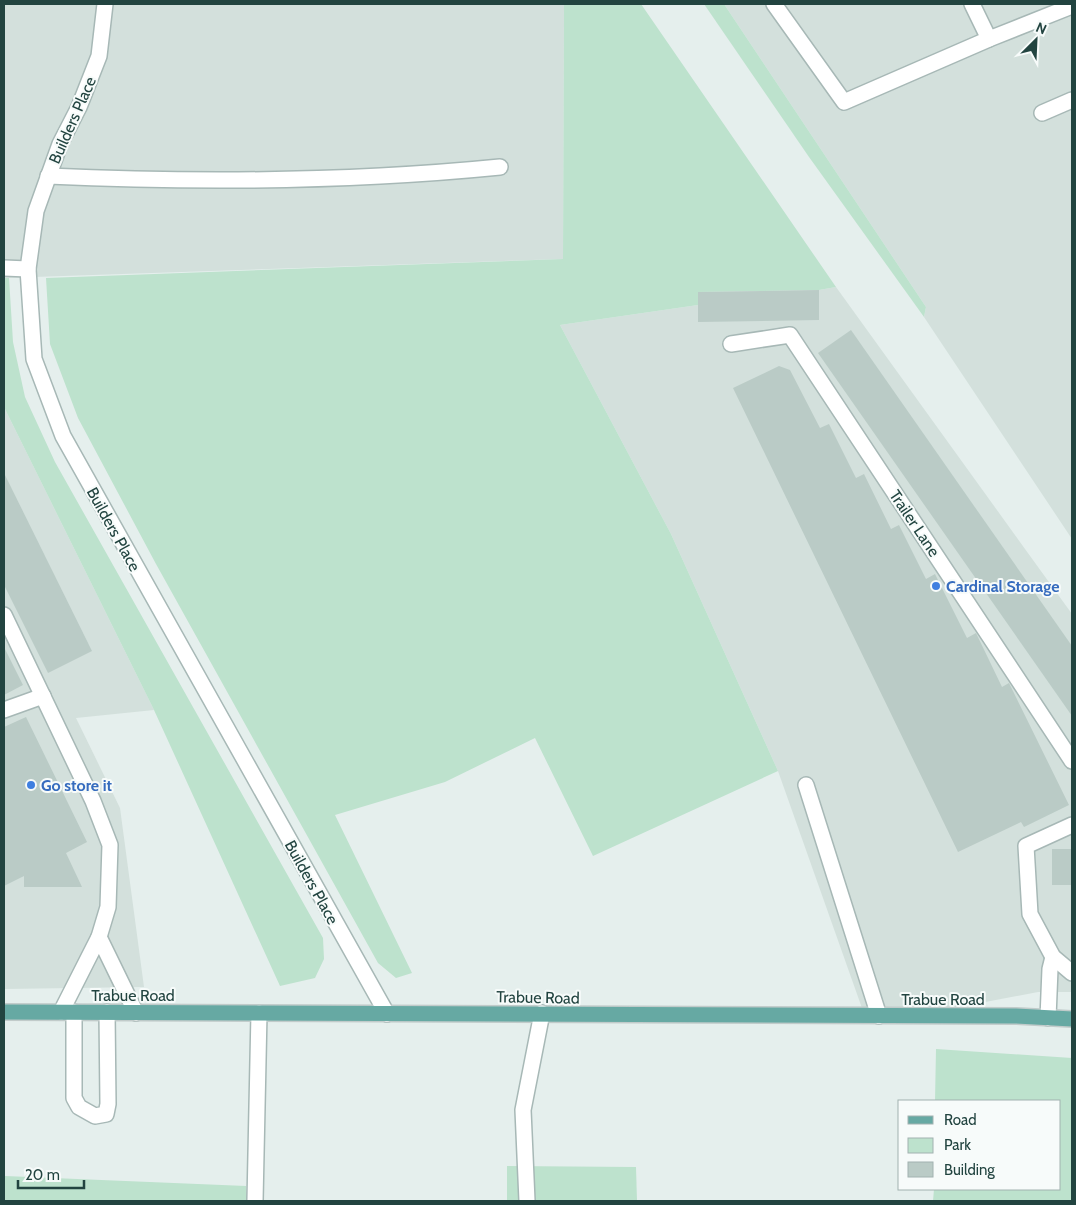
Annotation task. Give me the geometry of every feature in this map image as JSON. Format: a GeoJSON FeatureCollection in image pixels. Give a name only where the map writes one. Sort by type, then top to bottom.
{"type":"FeatureCollection","features":[{"type":"Feature","properties":{"kind":"main road","name":"Trabue Road"},"geometry":{"type":"LineString","coordinates":[[4,1012],[542,1013],[1072,1019]]}},
{"type":"Feature","properties":{"kind":"street","name":"Builders Place"},"geometry":{"type":"LineString","coordinates":[[104,4],[99,56],[79,107],[60,144],[36,211],[28,269],[34,359],[63,436],[387,1014]]}},
{"type":"Feature","properties":{"kind":"street"},"geometry":{"type":"LineString","coordinates":[[774,4],[844,102],[989,39],[1072,6]]}},
{"type":"Feature","properties":{"kind":"street"},"geometry":{"type":"LineString","coordinates":[[972,4],[989,39]]}},
{"type":"Feature","properties":{"kind":"street"},"geometry":{"type":"LineString","coordinates":[[1042,113],[1072,100]]}},
{"type":"Feature","properties":{"kind":"street"},"geometry":{"type":"LineString","coordinates":[[48,176],[166,181],[290,181],[416,175],[500,167]]}},
{"type":"Feature","properties":{"kind":"street"},"geometry":{"type":"LineString","coordinates":[[4,268],[28,269]]}},
{"type":"Feature","properties":{"kind":"street","name":"Trailer Lane"},"geometry":{"type":"LineString","coordinates":[[731,344],[790,335],[1072,761]]}},
{"type":"Feature","properties":{"kind":"street"},"geometry":{"type":"LineString","coordinates":[[4,615],[93,801],[110,845],[108,907],[99,937],[68,1012],[74,1098],[79,1107],[95,1116],[106,1114],[108,1104],[107,1012]]}},
{"type":"Feature","properties":{"kind":"street"},"geometry":{"type":"LineString","coordinates":[[4,710],[43,696]]}},
{"type":"Feature","properties":{"kind":"street"},"geometry":{"type":"LineString","coordinates":[[806,785],[879,1016]]}},
{"type":"Feature","properties":{"kind":"street"},"geometry":{"type":"LineString","coordinates":[[1072,824],[1026,846],[1030,914],[1053,958],[1072,973]]}},
{"type":"Feature","properties":{"kind":"street"},"geometry":{"type":"LineString","coordinates":[[99,937],[136,1012]]}},
{"type":"Feature","properties":{"kind":"street"},"geometry":{"type":"LineString","coordinates":[[1048,1018],[1050,969],[1053,958]]}},
{"type":"Feature","properties":{"kind":"street"},"geometry":{"type":"LineString","coordinates":[[255,1201],[259,1013]]}},
{"type":"Feature","properties":{"kind":"street"},"geometry":{"type":"LineString","coordinates":[[528,1201],[523,1110],[542,1013]]}},
{"type":"Feature","properties":{"kind":"shaded area"},"geometry":{"type":"Polygon","coordinates":[[[4,4],[564,4],[563,259],[4,278],[4,4]]]}},
{"type":"Feature","properties":{"kind":"shaded area"},"geometry":{"type":"Polygon","coordinates":[[[724,4],[1072,4],[1072,539],[924,317],[926,307],[724,4]]]}},
{"type":"Feature","properties":{"kind":"shaded area"},"geometry":{"type":"Polygon","coordinates":[[[836,287],[1072,614],[1072,992],[1038,992],[933,1012],[863,1011],[778,771],[671,534],[560,325],[698,305],[698,292],[819,290],[836,287]]]}},
{"type":"Feature","properties":{"kind":"shaded area"},"geometry":{"type":"Polygon","coordinates":[[[4,407],[154,710],[76,718],[120,808],[144,987],[4,989],[4,407]]]}},
{"type":"Feature","properties":{"kind":"green space"},"geometry":{"type":"Polygon","coordinates":[[[564,4],[641,4],[836,287],[819,290],[698,292],[698,305],[560,325],[671,534],[778,771],[593,856],[535,738],[445,782],[335,815],[412,973],[396,978],[378,963],[156,564],[78,418],[50,344],[46,278],[563,259],[564,4]]]}},
{"type":"Feature","properties":{"kind":"green space"},"geometry":{"type":"Polygon","coordinates":[[[704,4],[724,4],[926,307],[924,317],[809,157],[704,4]]]}},
{"type":"Feature","properties":{"kind":"green space"},"geometry":{"type":"Polygon","coordinates":[[[4,278],[9,278],[13,342],[25,397],[55,462],[323,938],[324,959],[315,978],[280,986],[154,710],[4,407],[4,278]]]}},
{"type":"Feature","properties":{"kind":"green space"},"geometry":{"type":"Polygon","coordinates":[[[936,1049],[1072,1058],[1072,1201],[933,1201],[934,1190],[1061,1190],[1061,1100],[935,1100],[936,1049]]]}},
{"type":"Feature","properties":{"kind":"green space"},"geometry":{"type":"Polygon","coordinates":[[[507,1166],[636,1167],[637,1201],[507,1201],[507,1166]]]}},
{"type":"Feature","properties":{"kind":"green space"},"geometry":{"type":"Polygon","coordinates":[[[5,1176],[246,1186],[247,1201],[5,1201],[5,1176]]]}},
{"type":"Feature","properties":{"kind":"building"},"geometry":{"type":"Polygon","coordinates":[[[819,290],[819,320],[698,322],[698,292],[819,290]]]}},
{"type":"Feature","properties":{"kind":"building"},"geometry":{"type":"Polygon","coordinates":[[[851,330],[1072,646],[1072,716],[818,353],[851,330]]]}},
{"type":"Feature","properties":{"kind":"building"},"geometry":{"type":"Polygon","coordinates":[[[779,366],[790,370],[820,428],[829,424],[856,478],[864,474],[891,529],[899,525],[926,579],[935,574],[967,638],[976,633],[1002,687],[1009,683],[1069,805],[1024,827],[1021,822],[958,852],[733,388],[779,366]]]}},
{"type":"Feature","properties":{"kind":"building"},"geometry":{"type":"Polygon","coordinates":[[[4,473],[92,651],[48,673],[4,585],[4,473]]]}},
{"type":"Feature","properties":{"kind":"building"},"geometry":{"type":"Polygon","coordinates":[[[4,647],[23,685],[4,695],[4,647]]]}},
{"type":"Feature","properties":{"kind":"building","name":"Go store it"},"geometry":{"type":"Polygon","coordinates":[[[26,717],[87,842],[66,853],[82,887],[24,887],[24,876],[4,886],[4,727],[26,717]]]}},
{"type":"Feature","properties":{"kind":"building"},"geometry":{"type":"Polygon","coordinates":[[[1052,849],[1072,849],[1072,885],[1052,885],[1052,849]]]}},
{"type":"Feature","properties":{"kind":"place","name":"Cardinal Storage"},"geometry":{"type":"Point","coordinates":[936,586]}},
{"type":"Feature","properties":{"kind":"place","name":"Go store it"},"geometry":{"type":"Point","coordinates":[31,785]}}]}
